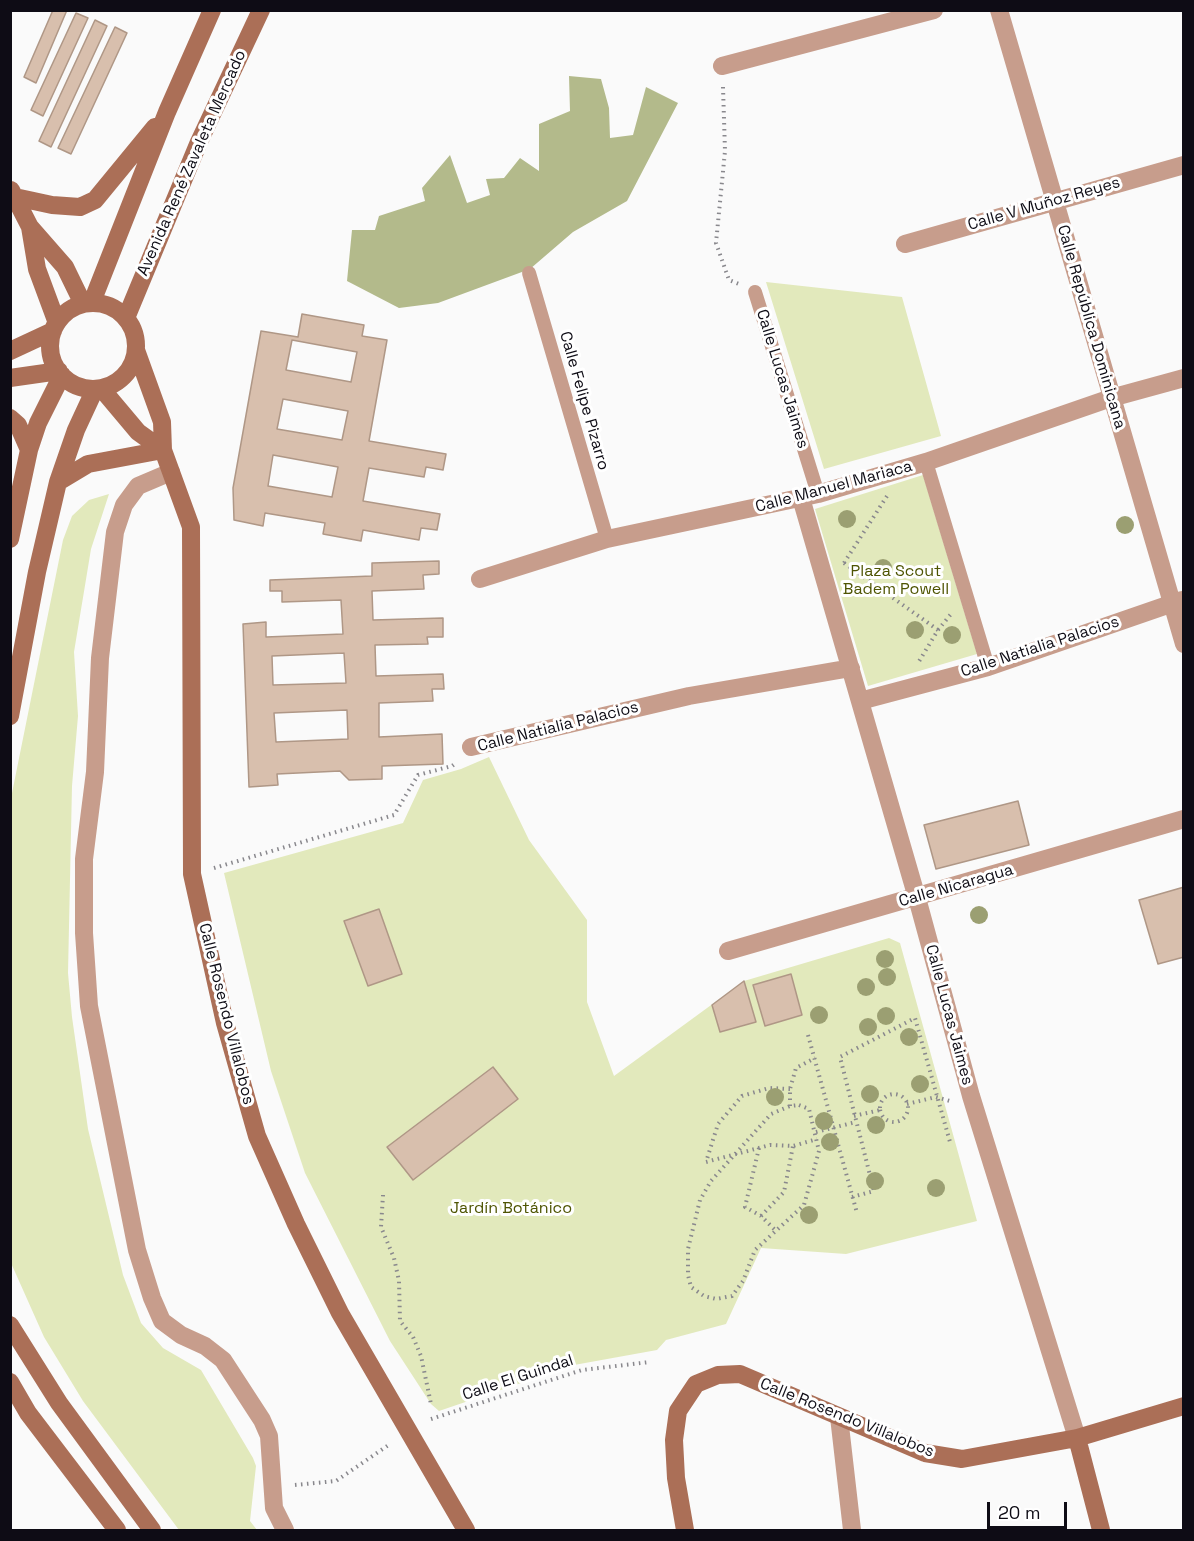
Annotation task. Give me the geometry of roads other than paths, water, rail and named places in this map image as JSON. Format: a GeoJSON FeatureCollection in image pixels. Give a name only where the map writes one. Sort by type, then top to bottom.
{"type":"FeatureCollection","features":[{"type":"Feature","properties":{"kind":"main road"},"geometry":{"type":"LineString","coordinates":[[87,303],[212,10]]}},
{"type":"Feature","properties":{"kind":"main road","name":"Avenida René Zavaleta Mercado"},"geometry":{"type":"LineString","coordinates":[[126,318],[199,142],[261,10]]}},
{"type":"Feature","properties":{"kind":"main road"},"geometry":{"type":"LineString","coordinates":[[13,193],[52,205],[80,207],[95,200],[167,112]]}},
{"type":"Feature","properties":{"kind":"main road"},"geometry":{"type":"LineString","coordinates":[[13,193],[30,227],[65,267],[87,303]]}},
{"type":"Feature","properties":{"kind":"main road"},"geometry":{"type":"LineString","coordinates":[[10,351],[55,327],[73,308],[87,303],[106,304],[126,318],[135,333],[136,350],[127,373],[117,381],[98,388],[78,385],[60,373],[50,348],[55,327],[37,269],[30,227]]}},
{"type":"Feature","properties":{"kind":"main road","name":"Calle Rosendo Villalobos"},"geometry":{"type":"LineString","coordinates":[[136,350],[162,422],[163,450],[191,527],[192,874],[225,1023],[257,1136],[296,1224],[340,1312],[466,1530]]}},
{"type":"Feature","properties":{"kind":"main road"},"geometry":{"type":"LineString","coordinates":[[10,378],[60,373]]}},
{"type":"Feature","properties":{"kind":"main road"},"geometry":{"type":"LineString","coordinates":[[10,539],[29,450],[60,373]]}},
{"type":"Feature","properties":{"kind":"main road"},"geometry":{"type":"LineString","coordinates":[[98,388],[138,432],[163,450]]}},
{"type":"Feature","properties":{"kind":"main road"},"geometry":{"type":"LineString","coordinates":[[10,716],[37,572],[58,482],[76,430],[98,388]]}},
{"type":"Feature","properties":{"kind":"main road"},"geometry":{"type":"LineString","coordinates":[[10,418],[18,425],[29,450]]}},
{"type":"Feature","properties":{"kind":"main road"},"geometry":{"type":"LineString","coordinates":[[58,482],[88,464],[163,450]]}},
{"type":"Feature","properties":{"kind":"main road"},"geometry":{"type":"LineString","coordinates":[[10,1325],[59,1403],[152,1530]]}},
{"type":"Feature","properties":{"kind":"main road","name":"Calle Rosendo Villalobos"},"geometry":{"type":"LineString","coordinates":[[685,1530],[676,1478],[674,1440],[678,1411],[696,1384],[718,1375],[740,1374],[925,1453],[962,1460],[1077,1438],[1184,1406]]}},
{"type":"Feature","properties":{"kind":"main road"},"geometry":{"type":"LineString","coordinates":[[10,1382],[28,1413],[117,1530]]}},
{"type":"Feature","properties":{"kind":"main road","name":"Calle Lucas Jaimes"},"geometry":{"type":"LineString","coordinates":[[1077,1438],[1101,1530]]}},
{"type":"Feature","properties":{"kind":"street"},"geometry":{"type":"LineString","coordinates":[[722,66],[934,10]]}},
{"type":"Feature","properties":{"kind":"street","name":"Calle República Dominicana"},"geometry":{"type":"LineString","coordinates":[[999,10],[1111,398],[1178,601],[1184,645]]}},
{"type":"Feature","properties":{"kind":"street","name":"Calle V Muñoz Reyes"},"geometry":{"type":"LineString","coordinates":[[905,244],[1184,165]]}},
{"type":"Feature","properties":{"kind":"street","name":"Calle Manuel Mariaca"},"geometry":{"type":"LineString","coordinates":[[480,579],[607,539],[810,496],[926,462],[1111,398],[1184,378]]}},
{"type":"Feature","properties":{"kind":"street"},"geometry":{"type":"LineString","coordinates":[[171,472],[138,486],[124,505],[115,532],[100,658],[94,772],[84,859],[84,933],[89,1006],[134,1238],[152,1298],[162,1321],[181,1335],[205,1346],[223,1360],[262,1420],[269,1436],[274,1508],[285,1530]]}},
{"type":"Feature","properties":{"kind":"street","name":"Calle Lucas Jaimes"},"geometry":{"type":"LineString","coordinates":[[810,496],[851,668],[971,1096],[1077,1438]]}},
{"type":"Feature","properties":{"kind":"street","name":"Calle Natialia Palacios"},"geometry":{"type":"LineString","coordinates":[[860,701],[988,667],[1178,601]]}},
{"type":"Feature","properties":{"kind":"street","name":"Calle Natialia Palacios"},"geometry":{"type":"LineString","coordinates":[[471,747],[689,696],[851,668]]}},
{"type":"Feature","properties":{"kind":"street","name":"Calle Nicaragua"},"geometry":{"type":"LineString","coordinates":[[728,951],[1184,819]]}},
{"type":"Feature","properties":{"kind":"street"},"geometry":{"type":"LineString","coordinates":[[838,1417],[852,1530]]}},
{"type":"Feature","properties":{"kind":"lane","name":"Calle Felipe Pizarro"},"geometry":{"type":"LineString","coordinates":[[530,273],[607,539]]}},
{"type":"Feature","properties":{"kind":"lane","name":"Calle Lucas Jaimes"},"geometry":{"type":"LineString","coordinates":[[755,292],[810,496]]}},
{"type":"Feature","properties":{"kind":"lane"},"geometry":{"type":"LineString","coordinates":[[926,462],[988,667]]}},
{"type":"Feature","properties":{"kind":"park label","name":"Plaza Scout Badem Powell"},"geometry":{"type":"Point","coordinates":[896,581]}},
{"type":"Feature","properties":{"kind":"park label","name":"Jardín Botánico"},"geometry":{"type":"Point","coordinates":[511,1209]}}]}
